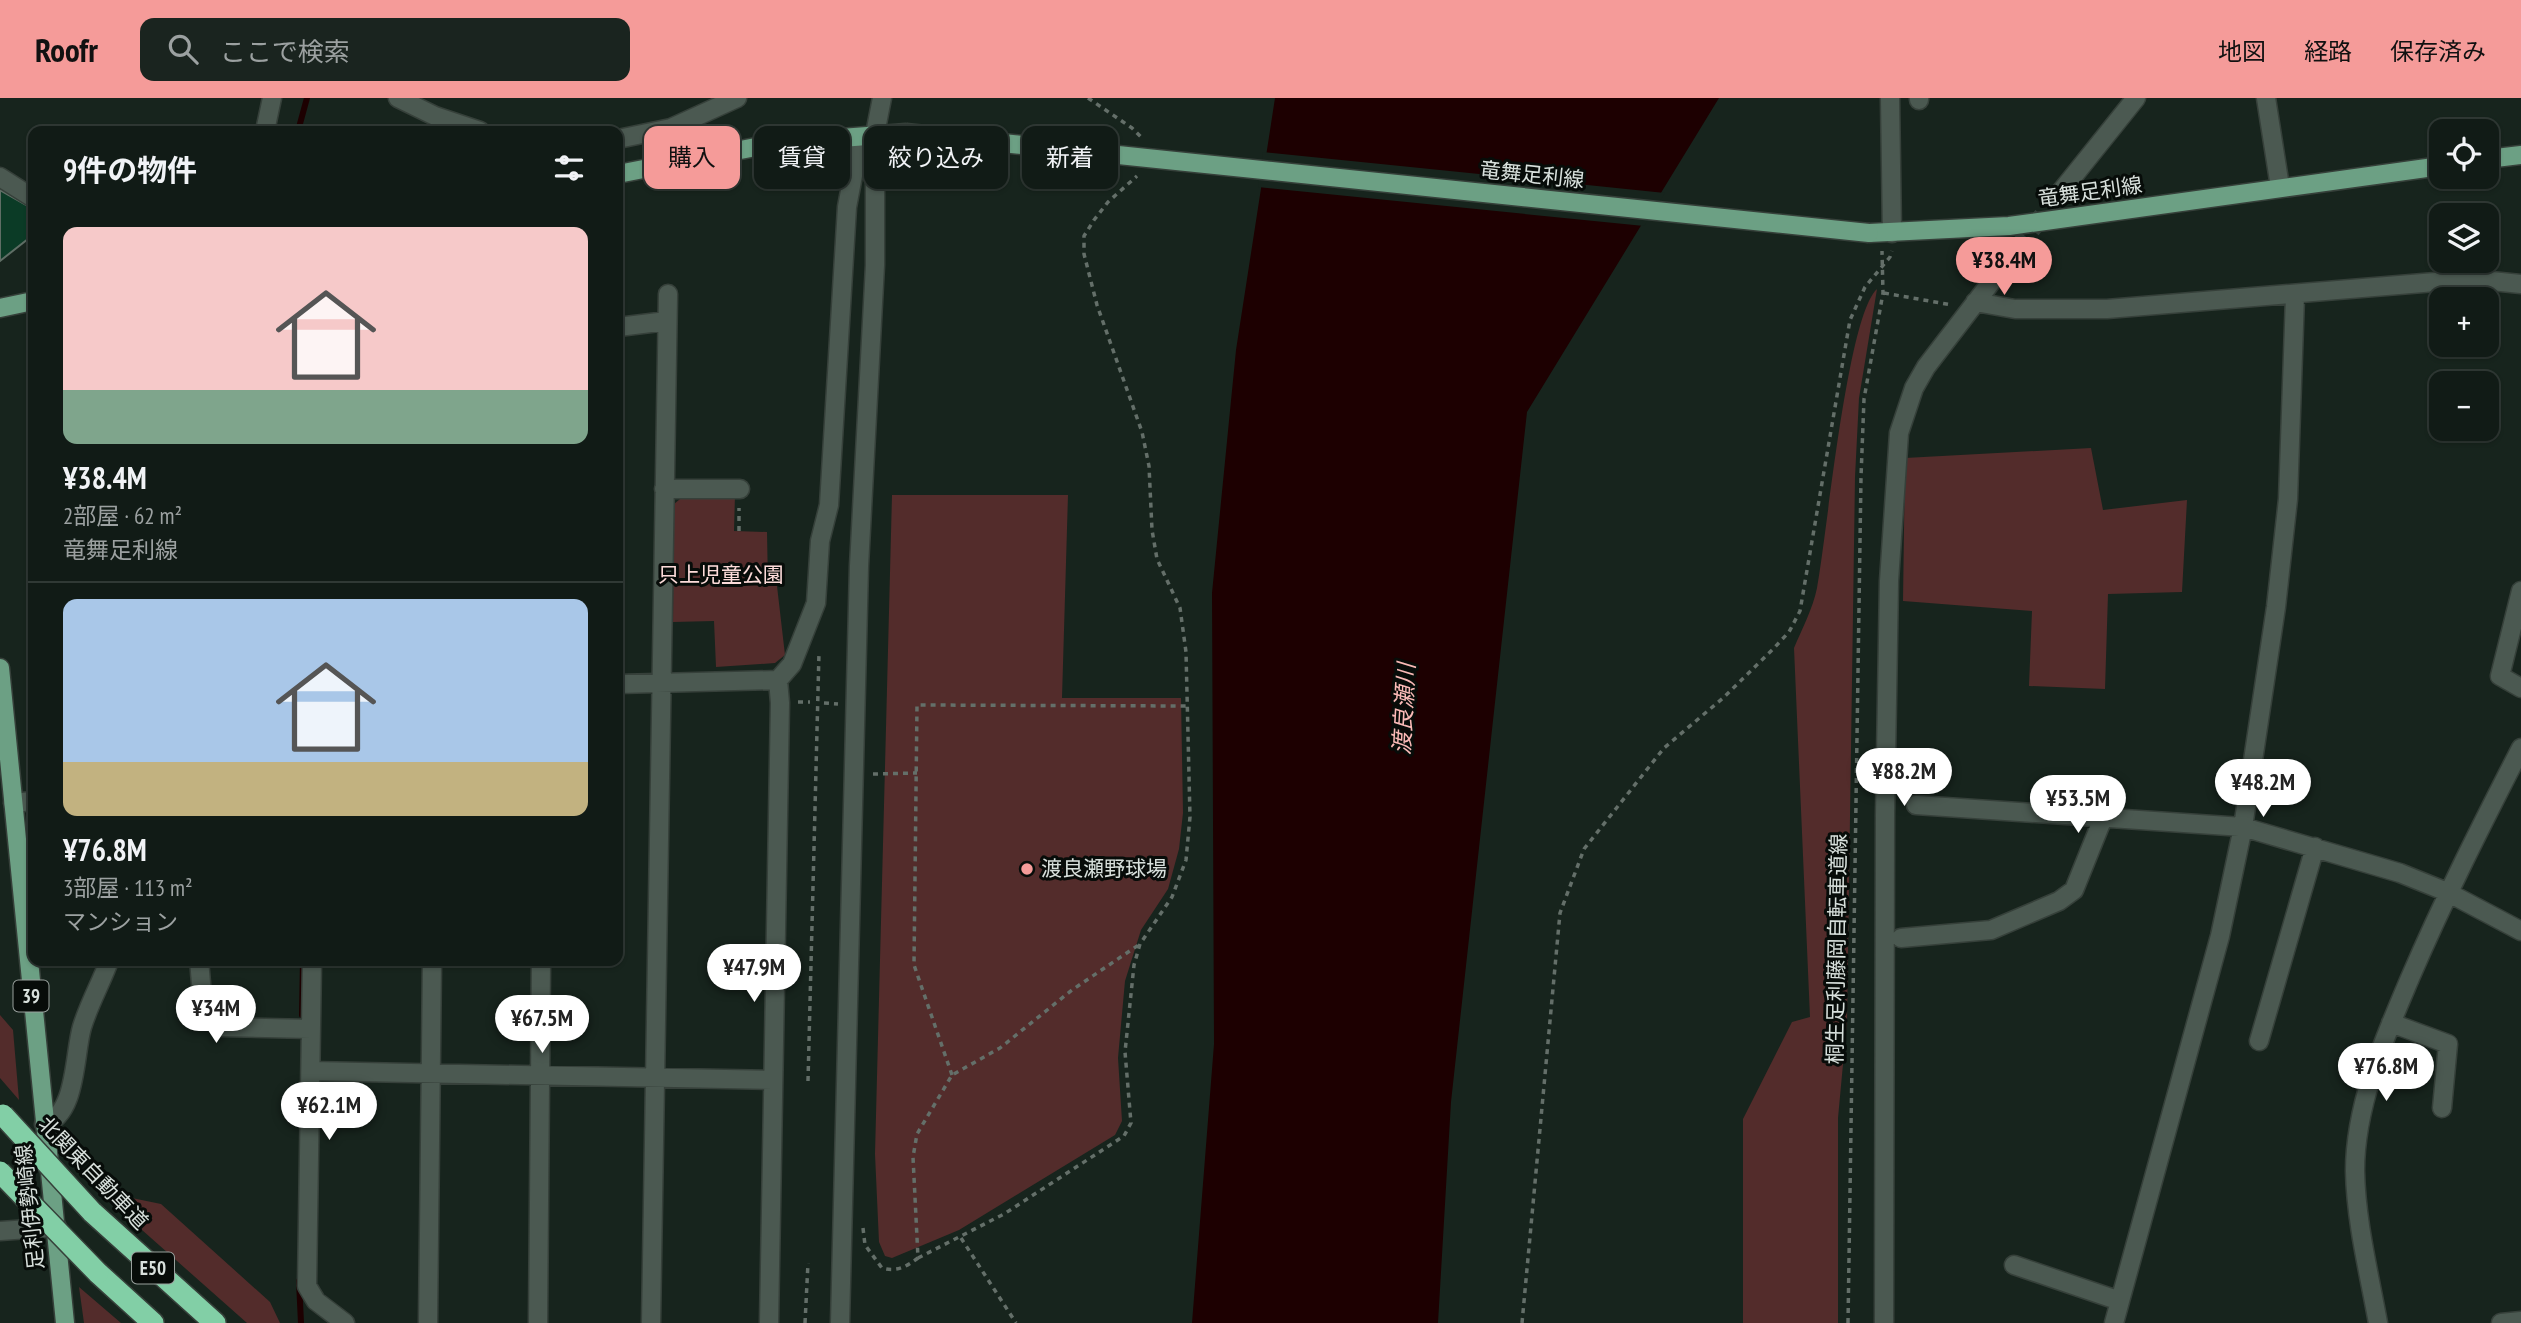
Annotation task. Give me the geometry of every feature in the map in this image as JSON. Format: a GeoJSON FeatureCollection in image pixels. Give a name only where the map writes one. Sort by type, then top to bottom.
{"type":"FeatureCollection","features":[{"type":"Feature","properties":{"kind":"highway","name":"北関東自動車道"},"geometry":{"type":"LineString","coordinates":[[1,1113],[92,1212],[215,1323]]}},
{"type":"Feature","properties":{"kind":"highway","name":"E50"},"geometry":{"type":"LineString","coordinates":[[0,1172],[98,1273],[153,1323]]}},
{"type":"Feature","properties":{"kind":"main road","name":"竜舞足利線"},"geometry":{"type":"LineString","coordinates":[[623,173],[776,143],[864,135]]}},
{"type":"Feature","properties":{"kind":"main road","name":"竜舞足利線"},"geometry":{"type":"LineString","coordinates":[[1008,143],[1869,233],[2022,225],[2429,168]]}},
{"type":"Feature","properties":{"kind":"main road"},"geometry":{"type":"LineString","coordinates":[[2499,158],[2521,155]]}},
{"type":"Feature","properties":{"kind":"main road"},"geometry":{"type":"LineString","coordinates":[[0,308],[28,302]]}},
{"type":"Feature","properties":{"kind":"main road","name":"足利伊勢崎線"},"geometry":{"type":"LineString","coordinates":[[0,668],[28,958]]}},
{"type":"Feature","properties":{"kind":"main road","name":"足利伊勢崎線"},"geometry":{"type":"LineString","coordinates":[[29,966],[65,1323]]}},
{"type":"Feature","properties":{"kind":"street"},"geometry":{"type":"LineString","coordinates":[[266,126],[272,98]]}},
{"type":"Feature","properties":{"kind":"street"},"geometry":{"type":"LineString","coordinates":[[398,98],[435,116],[465,126]]}},
{"type":"Feature","properties":{"kind":"street"},"geometry":{"type":"LineString","coordinates":[[623,138],[671,128],[737,98]]}},
{"type":"Feature","properties":{"kind":"street"},"geometry":{"type":"LineString","coordinates":[[877,126],[882,98]]}},
{"type":"Feature","properties":{"kind":"street"},"geometry":{"type":"LineString","coordinates":[[1890,98],[1892,233]]}},
{"type":"Feature","properties":{"kind":"street"},"geometry":{"type":"LineString","coordinates":[[2064,187],[2136,98]]}},
{"type":"Feature","properties":{"kind":"street"},"geometry":{"type":"LineString","coordinates":[[2266,98],[2280,187]]}},
{"type":"Feature","properties":{"kind":"street"},"geometry":{"type":"LineString","coordinates":[[769,1323],[780,703],[778,681],[792,664],[816,603],[820,541],[829,505],[847,206],[858,149],[864,144]]}},
{"type":"Feature","properties":{"kind":"street"},"geometry":{"type":"LineString","coordinates":[[0,177],[28,195]]}},
{"type":"Feature","properties":{"kind":"street"},"geometry":{"type":"LineString","coordinates":[[840,1323],[859,566],[875,265],[875,189]]}},
{"type":"Feature","properties":{"kind":"street"},"geometry":{"type":"LineString","coordinates":[[1884,1323],[1885,802],[1889,581],[1896,455],[1904,413],[1914,387],[1939,346],[2014,251]]}},
{"type":"Feature","properties":{"kind":"street"},"geometry":{"type":"LineString","coordinates":[[1975,302],[2015,309],[2107,309],[2295,296],[2472,279],[2521,284]]}},
{"type":"Feature","properties":{"kind":"street"},"geometry":{"type":"LineString","coordinates":[[651,1323],[668,294]]}},
{"type":"Feature","properties":{"kind":"street"},"geometry":{"type":"LineString","coordinates":[[2114,1323],[2220,936],[2243,827],[2276,607],[2288,499],[2295,296]]}},
{"type":"Feature","properties":{"kind":"street"},"geometry":{"type":"LineString","coordinates":[[623,326],[667,321]]}},
{"type":"Feature","properties":{"kind":"street"},"geometry":{"type":"LineString","coordinates":[[664,489],[740,489]]}},
{"type":"Feature","properties":{"kind":"street"},"geometry":{"type":"LineString","coordinates":[[2521,591],[2500,676],[2521,688]]}},
{"type":"Feature","properties":{"kind":"street"},"geometry":{"type":"LineString","coordinates":[[623,684],[778,681]]}},
{"type":"Feature","properties":{"kind":"street"},"geometry":{"type":"LineString","coordinates":[[2378,1323],[2360,1222],[2355,1169],[2361,1121],[2381,1046],[2447,892],[2521,748]]}},
{"type":"Feature","properties":{"kind":"street"},"geometry":{"type":"LineString","coordinates":[[13,803],[28,802]]}},
{"type":"Feature","properties":{"kind":"street"},"geometry":{"type":"LineString","coordinates":[[1916,805],[2243,827],[2315,847],[2447,892],[2521,931]]}},
{"type":"Feature","properties":{"kind":"street"},"geometry":{"type":"LineString","coordinates":[[1901,938],[1991,930],[2059,901],[2074,890],[2104,818]]}},
{"type":"Feature","properties":{"kind":"street"},"geometry":{"type":"LineString","coordinates":[[2259,1041],[2315,847]]}},
{"type":"Feature","properties":{"kind":"street"},"geometry":{"type":"LineString","coordinates":[[44,1124],[51,1122],[63,1107],[71,1088],[81,1029],[107,966]]}},
{"type":"Feature","properties":{"kind":"street"},"geometry":{"type":"LineString","coordinates":[[200,966],[204,1003],[213,1023],[222,1027],[312,1029]]}},
{"type":"Feature","properties":{"kind":"street"},"geometry":{"type":"LineString","coordinates":[[312,966],[307,1286],[316,1301],[345,1323]]}},
{"type":"Feature","properties":{"kind":"street"},"geometry":{"type":"LineString","coordinates":[[428,1323],[432,966]]}},
{"type":"Feature","properties":{"kind":"street"},"geometry":{"type":"LineString","coordinates":[[538,1323],[541,966]]}},
{"type":"Feature","properties":{"kind":"street"},"geometry":{"type":"LineString","coordinates":[[2391,1023],[2448,1044],[2442,1108]]}},
{"type":"Feature","properties":{"kind":"street"},"geometry":{"type":"LineString","coordinates":[[311,1071],[772,1080]]}},
{"type":"Feature","properties":{"kind":"street"},"geometry":{"type":"LineString","coordinates":[[0,1231],[57,1227]]}},
{"type":"Feature","properties":{"kind":"street"},"geometry":{"type":"LineString","coordinates":[[2014,1265],[2120,1301]]}},
{"type":"Feature","properties":{"kind":"street"},"geometry":{"type":"LineString","coordinates":[[2501,1323],[2521,1321]]}},
{"type":"Feature","properties":{"kind":"path"},"geometry":{"type":"LineString","coordinates":[[1087,98],[1132,128],[1144,141]]}},
{"type":"Feature","properties":{"kind":"path"},"geometry":{"type":"LineString","coordinates":[[863,1225],[865,1245],[882,1268],[891,1271],[904,1268],[1047,1187],[1124,1136],[1131,1123],[1125,1052],[1134,965],[1140,944],[1172,897],[1186,860],[1190,817],[1188,706],[1180,608],[1157,559],[1152,530],[1149,466],[1135,410],[1097,305],[1084,254],[1084,236],[1108,202],[1143,170]]}},
{"type":"Feature","properties":{"kind":"path"},"geometry":{"type":"LineString","coordinates":[[1522,1323],[1560,913],[1584,849],[1664,748],[1723,698],[1789,632],[1800,611],[1850,320],[1865,287],[1877,271]]}},
{"type":"Feature","properties":{"kind":"path","name":"桐生足利藤岡自転車道線"},"geometry":{"type":"LineString","coordinates":[[1848,1323],[1854,815],[1864,399],[1883,283]]}},
{"type":"Feature","properties":{"kind":"path"},"geometry":{"type":"LineString","coordinates":[[1883,293],[1954,305]]}},
{"type":"Feature","properties":{"kind":"path"},"geometry":{"type":"LineString","coordinates":[[808,1081],[819,641]]}},
{"type":"Feature","properties":{"kind":"path"},"geometry":{"type":"LineString","coordinates":[[792,702],[810,702]]}},
{"type":"Feature","properties":{"kind":"path"},"geometry":{"type":"LineString","coordinates":[[952,1075],[914,965],[917,705],[1188,706]]}},
{"type":"Feature","properties":{"kind":"path"},"geometry":{"type":"LineString","coordinates":[[883,774],[916,773]]}},
{"type":"Feature","properties":{"kind":"path"},"geometry":{"type":"LineString","coordinates":[[1854,815],[1860,816]]}},
{"type":"Feature","properties":{"kind":"path"},"geometry":{"type":"LineString","coordinates":[[918,1258],[913,1157],[917,1135],[952,1075],[1000,1048],[1083,982],[1140,944]]}},
{"type":"Feature","properties":{"kind":"path"},"geometry":{"type":"LineString","coordinates":[[961,1238],[1016,1323]]}},
{"type":"Feature","properties":{"kind":"path"},"geometry":{"type":"LineString","coordinates":[[805,1323],[808,1263]]}},
{"type":"Feature","properties":{"kind":"green space"},"geometry":{"type":"Polygon","coordinates":[[[1877,289],[1859,398],[1855,477],[1847,1021],[1838,1118],[1838,1323],[1743,1323],[1743,1119],[1792,1022],[1810,1017],[1794,648],[1817,588],[1847,381],[1856,340],[1866,307],[1877,289]]]}},
{"type":"Feature","properties":{"kind":"green space"},"geometry":{"type":"Polygon","coordinates":[[[2091,448],[2103,510],[2187,500],[2182,592],[2108,594],[2105,689],[2029,686],[2032,611],[1903,601],[1905,458],[2091,448]]]}},
{"type":"Feature","properties":{"kind":"green space","name":"只上児童公園"},"geometry":{"type":"Polygon","coordinates":[[[735,494],[734,531],[767,532],[768,586],[777,586],[785,655],[775,663],[716,667],[714,621],[673,622],[674,504],[685,495],[735,494]]]}},
{"type":"Feature","properties":{"kind":"green space","name":"渡良瀬野球場"},"geometry":{"type":"Polygon","coordinates":[[[892,495],[1068,495],[1062,698],[1181,698],[1183,813],[1179,849],[1168,889],[1141,930],[1125,981],[1118,1058],[1122,1121],[1115,1135],[959,1230],[892,1258],[885,1256],[879,1242],[875,1154],[892,495]]]}},
{"type":"Feature","properties":{"kind":"green space"},"geometry":{"type":"Polygon","coordinates":[[[0,1015],[13,1030],[19,1100],[0,1078],[0,1015]]]}},
{"type":"Feature","properties":{"kind":"green space"},"geometry":{"type":"Polygon","coordinates":[[[98,1191],[161,1204],[270,1302],[280,1323],[247,1323],[98,1191]]]}},
{"type":"Feature","properties":{"kind":"green space"},"geometry":{"type":"Polygon","coordinates":[[[79,1287],[121,1323],[84,1323],[79,1287]]]}},
{"type":"Feature","properties":{"kind":"water","name":"渡良瀬川"},"geometry":{"type":"Polygon","coordinates":[[[1275,98],[1719,98],[1527,412],[1451,1102],[1438,1323],[1192,1323],[1214,1044],[1212,593],[1236,350],[1275,98]]]}},
{"type":"Feature","properties":{"kind":"pier"},"geometry":{"type":"Polygon","coordinates":[[[1263,152],[1665,193],[1644,226],[1258,187],[1263,152]]]}},
{"type":"Feature","properties":{"kind":"building"},"geometry":{"type":"Polygon","coordinates":[[[0,190],[28,206],[28,239],[0,261],[0,190]]]}},
{"type":"Feature","properties":{"kind":"waterway"},"geometry":{"type":"LineString","coordinates":[[299,126],[307,98]]}},
{"type":"Feature","properties":{"kind":"waterway"},"geometry":{"type":"LineString","coordinates":[[302,1015],[303,966]]}},
{"type":"Feature","properties":{"kind":"waterway"},"geometry":{"type":"LineString","coordinates":[[299,1281],[301,1323]]}},
{"type":"Feature","properties":{"kind":"tunnel"},"geometry":{"type":"LineString","coordinates":[[2015,251],[2059,194]]}},
{"type":"Feature","properties":{"kind":"place","name":"渡良瀬野球場"},"geometry":{"type":"Point","coordinates":[1027,869]}}]}
